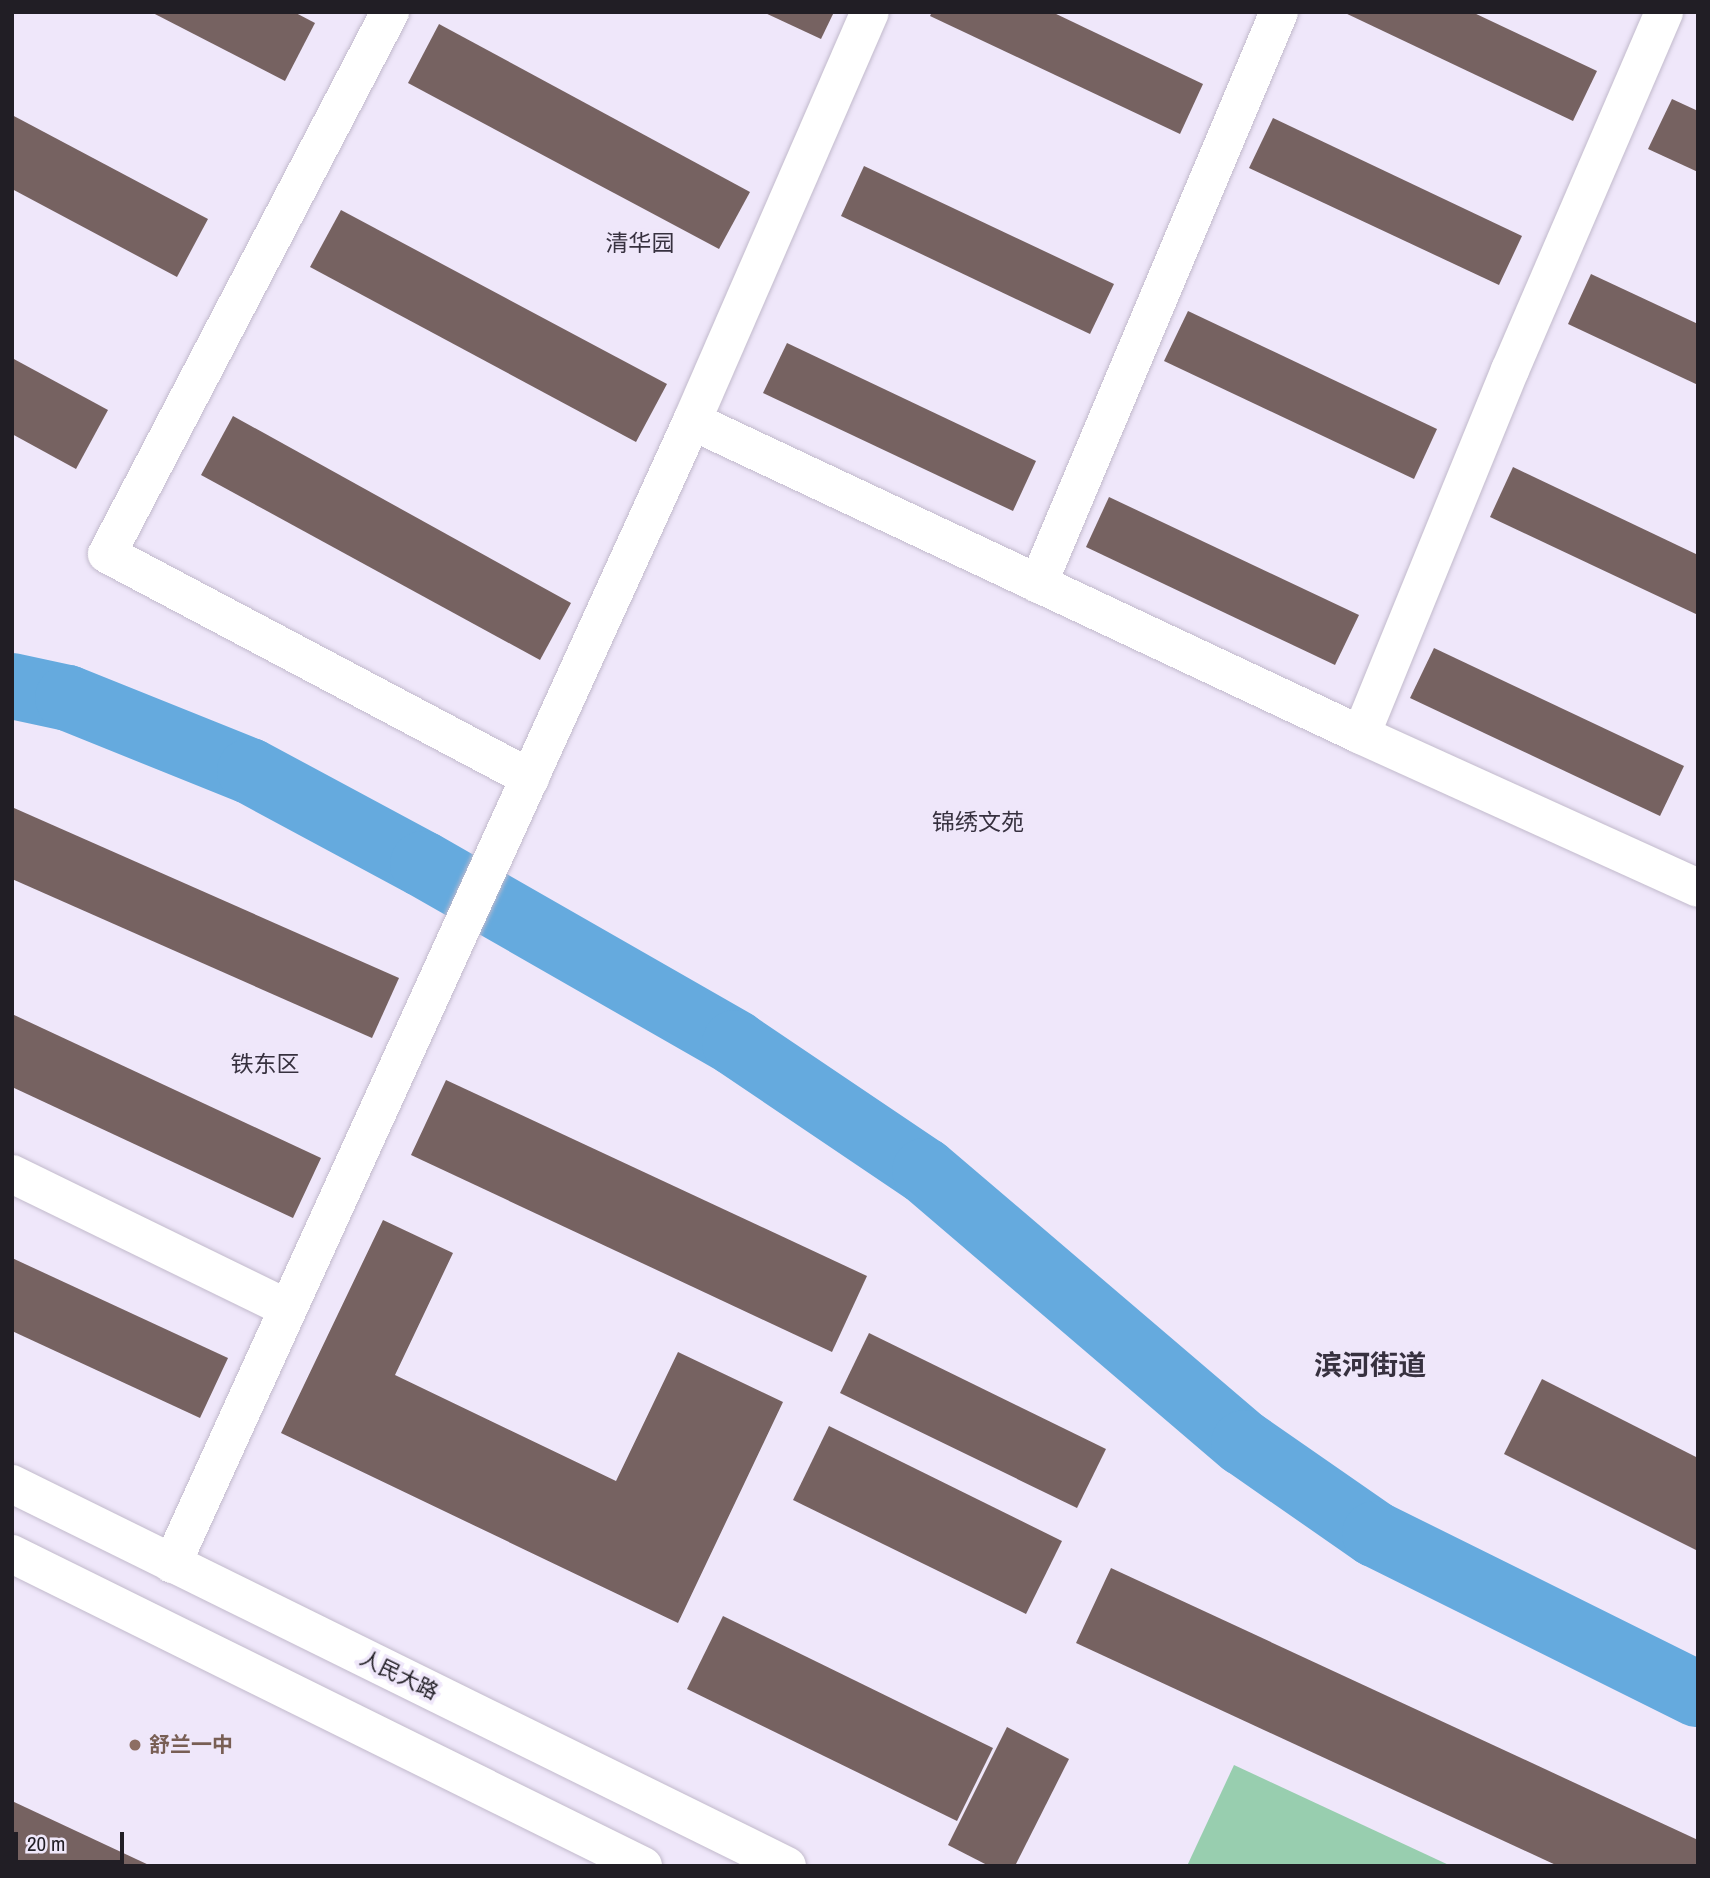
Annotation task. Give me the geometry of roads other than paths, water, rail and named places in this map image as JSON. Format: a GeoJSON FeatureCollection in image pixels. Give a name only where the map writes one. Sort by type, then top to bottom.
{"type":"FeatureCollection","features":[{"type":"Feature","properties":{"kind":"street"},"geometry":{"type":"LineString","coordinates":[[390,12],[107,554],[530,778]]}},
{"type":"Feature","properties":{"kind":"street"},"geometry":{"type":"LineString","coordinates":[[172,1564],[691,421],[870,12]]}},
{"type":"Feature","properties":{"kind":"street"},"geometry":{"type":"LineString","coordinates":[[1038,584],[1279,12]]}},
{"type":"Feature","properties":{"kind":"street"},"geometry":{"type":"LineString","coordinates":[[1360,735],[1510,370],[1664,12]]}},
{"type":"Feature","properties":{"kind":"street"},"geometry":{"type":"LineString","coordinates":[[691,421],[1360,735],[1698,888]]}},
{"type":"Feature","properties":{"kind":"street"},"geometry":{"type":"LineString","coordinates":[[12,1174],[287,1308]]}},
{"type":"Feature","properties":{"kind":"street","name":"人民大路"},"geometry":{"type":"LineString","coordinates":[[12,1484],[787,1866]]}},
{"type":"Feature","properties":{"kind":"street"},"geometry":{"type":"LineString","coordinates":[[12,1554],[643,1866]]}},
{"type":"Feature","properties":{"kind":"waterway"},"geometry":{"type":"LineString","coordinates":[[12,686],[68,698],[250,771],[423,864],[735,1043],[925,1171],[1244,1443],[1375,1534],[1698,1694]]}},
{"type":"Feature","properties":{"kind":"place","name":"舒兰一中"},"geometry":{"type":"Point","coordinates":[135,1745]}},
{"type":"Feature","properties":{"kind":"district","name":"清华园"},"geometry":{"type":"Point","coordinates":[640,243]}},
{"type":"Feature","properties":{"kind":"district","name":"锦绣文苑"},"geometry":{"type":"Point","coordinates":[978,822]}},
{"type":"Feature","properties":{"kind":"district","name":"铁东区"},"geometry":{"type":"Point","coordinates":[265,1064]}},
{"type":"Feature","properties":{"kind":"district","name":"滨河街道"},"geometry":{"type":"Point","coordinates":[1370,1365]}}]}
